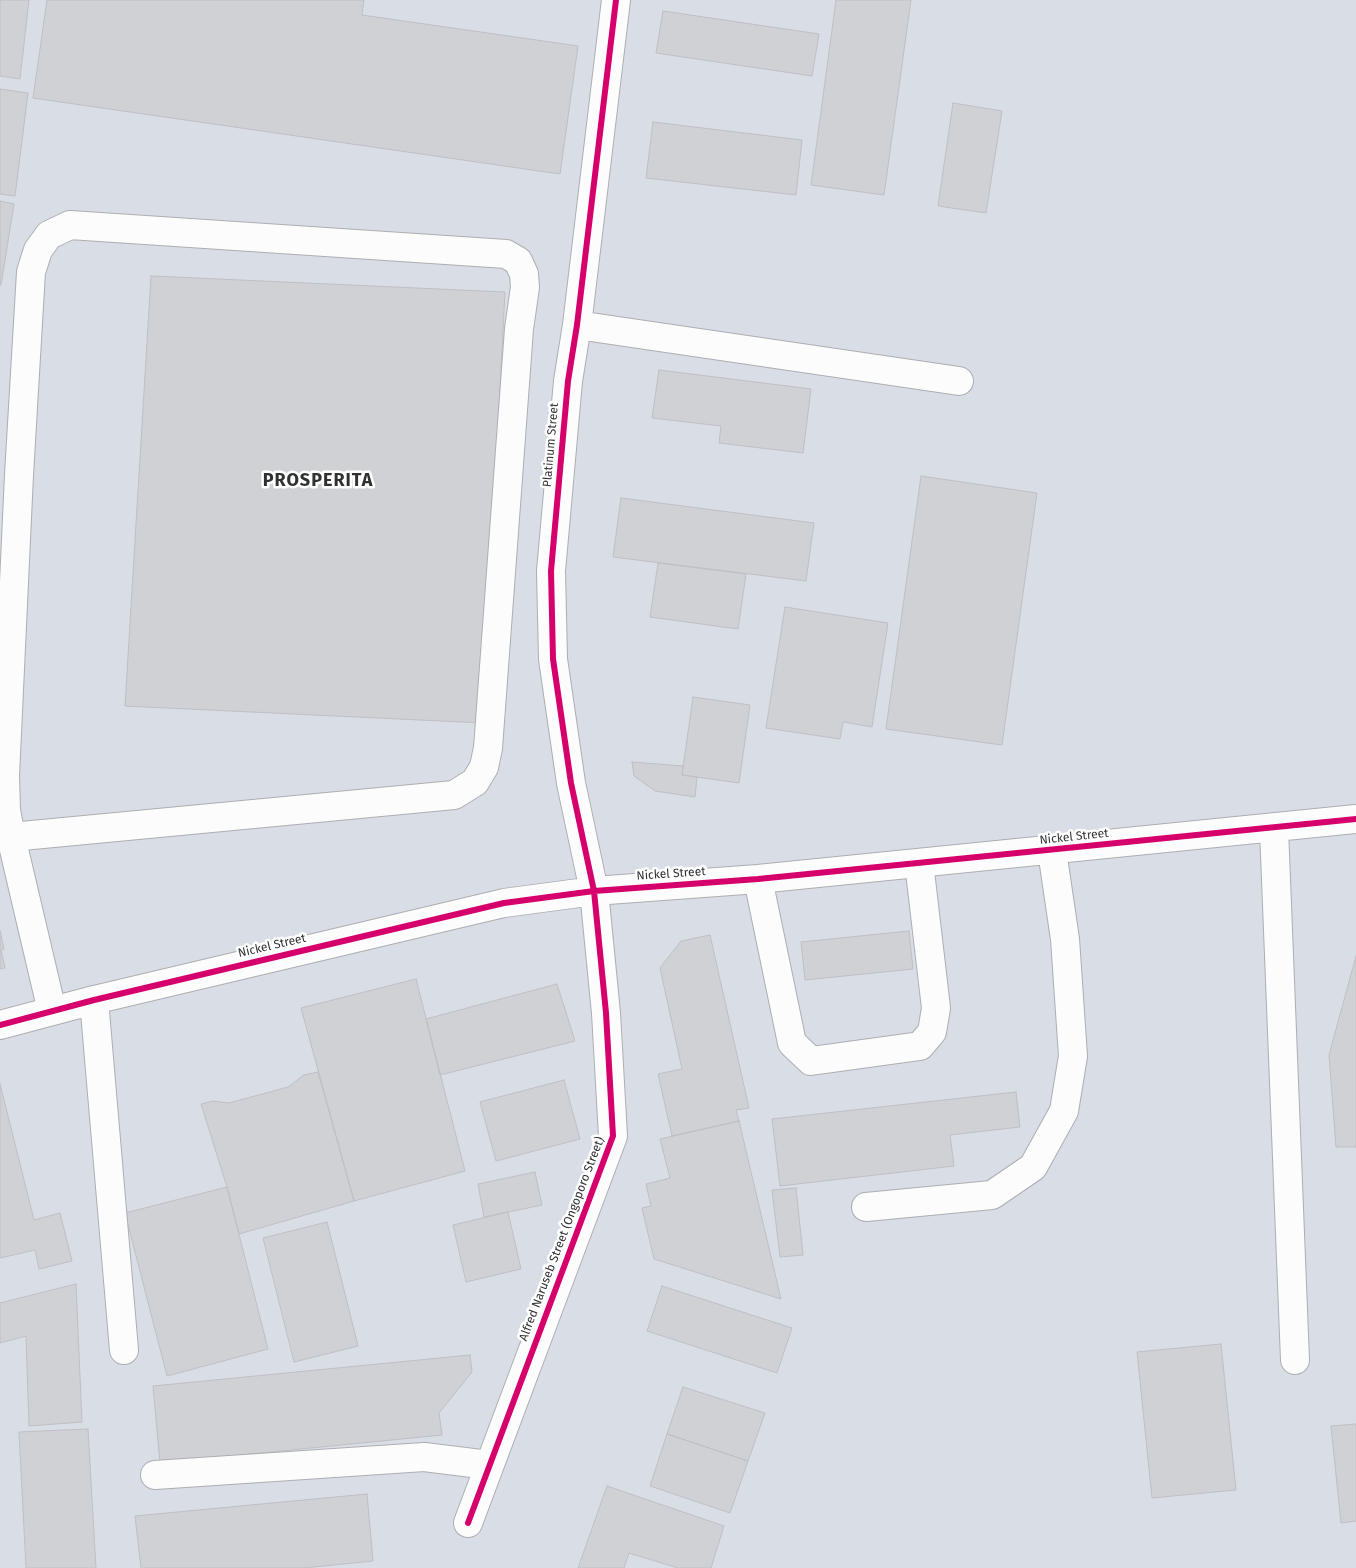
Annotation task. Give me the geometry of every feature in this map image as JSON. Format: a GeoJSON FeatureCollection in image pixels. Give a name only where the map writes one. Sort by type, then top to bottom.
{"type":"FeatureCollection","features":[{"type":"Feature","properties":{"kind":"street","name":"Platinum Street"},"geometry":{"type":"LineString","coordinates":[[594,891],[571,783],[553,659],[550,571],[568,381],[577,325],[616,0]]}},
{"type":"Feature","properties":{"kind":"street"},"geometry":{"type":"LineString","coordinates":[[11,837],[454,795],[475,782],[484,766],[488,748],[520,329],[525,287],[524,274],[518,261],[506,254],[70,225],[49,235],[38,250],[31,272],[18,476],[4,776],[6,810],[11,837],[52,1011]]}},
{"type":"Feature","properties":{"kind":"street"},"geometry":{"type":"LineString","coordinates":[[577,325],[958,381]]}},
{"type":"Feature","properties":{"kind":"street","name":"Nickel Street"},"geometry":{"type":"LineString","coordinates":[[0,1025],[94,1000],[504,903],[594,891],[758,879],[1274,829],[1356,819]]}},
{"type":"Feature","properties":{"kind":"street"},"geometry":{"type":"LineString","coordinates":[[1274,829],[1295,1360]]}},
{"type":"Feature","properties":{"kind":"street"},"geometry":{"type":"LineString","coordinates":[[866,1207],[992,1195],[1032,1167],[1064,1111],[1073,1056],[1065,939],[1052,851]]}},
{"type":"Feature","properties":{"kind":"street"},"geometry":{"type":"LineString","coordinates":[[758,879],[792,1043],[810,1061],[920,1046],[932,1032],[936,1008],[919,863]]}},
{"type":"Feature","properties":{"kind":"street","name":"Alfred Naruseb Street (Ongoporo Street)"},"geometry":{"type":"LineString","coordinates":[[468,1523],[613,1136],[606,1013],[594,891]]}},
{"type":"Feature","properties":{"kind":"street"},"geometry":{"type":"LineString","coordinates":[[94,1000],[124,1350]]}},
{"type":"Feature","properties":{"kind":"street"},"geometry":{"type":"LineString","coordinates":[[155,1475],[424,1456],[489,1465]]}},
{"type":"Feature","properties":{"kind":"shaded area"},"geometry":{"type":"Polygon","coordinates":[[[0,0],[1356,0],[1356,1568],[0,1568],[0,0]]]}},
{"type":"Feature","properties":{"kind":"building"},"geometry":{"type":"Polygon","coordinates":[[[0,0],[29,0],[20,79],[0,76],[0,0]]]}},
{"type":"Feature","properties":{"kind":"building"},"geometry":{"type":"Polygon","coordinates":[[[47,0],[364,0],[362,15],[578,46],[560,174],[33,98],[47,0]]]}},
{"type":"Feature","properties":{"kind":"building"},"geometry":{"type":"Polygon","coordinates":[[[836,0],[911,0],[884,195],[811,185],[836,0]]]}},
{"type":"Feature","properties":{"kind":"building"},"geometry":{"type":"Polygon","coordinates":[[[663,11],[819,34],[812,76],[656,53],[663,11]]]}},
{"type":"Feature","properties":{"kind":"building"},"geometry":{"type":"Polygon","coordinates":[[[0,89],[28,93],[15,196],[0,194],[0,89]]]}},
{"type":"Feature","properties":{"kind":"building"},"geometry":{"type":"Polygon","coordinates":[[[953,103],[1002,111],[986,213],[938,206],[953,103]]]}},
{"type":"Feature","properties":{"kind":"building"},"geometry":{"type":"Polygon","coordinates":[[[653,122],[802,140],[796,195],[646,178],[653,122]]]}},
{"type":"Feature","properties":{"kind":"building"},"geometry":{"type":"Polygon","coordinates":[[[0,201],[14,204],[1,285],[0,285],[0,201]]]}},
{"type":"Feature","properties":{"kind":"building"},"geometry":{"type":"Polygon","coordinates":[[[151,276],[505,292],[483,723],[125,706],[151,276]]]}},
{"type":"Feature","properties":{"kind":"building"},"geometry":{"type":"Polygon","coordinates":[[[659,370],[811,389],[803,453],[719,443],[721,426],[652,418],[659,370]]]}},
{"type":"Feature","properties":{"kind":"building"},"geometry":{"type":"Polygon","coordinates":[[[921,476],[1037,493],[1002,745],[886,729],[921,476]]]}},
{"type":"Feature","properties":{"kind":"building"},"geometry":{"type":"Polygon","coordinates":[[[621,498],[814,523],[806,581],[613,557],[621,498]]]}},
{"type":"Feature","properties":{"kind":"building"},"geometry":{"type":"Polygon","coordinates":[[[658,563],[746,574],[738,629],[650,617],[658,563]]]}},
{"type":"Feature","properties":{"kind":"building"},"geometry":{"type":"Polygon","coordinates":[[[785,607],[888,623],[872,727],[843,722],[840,739],[766,728],[785,607]]]}},
{"type":"Feature","properties":{"kind":"building"},"geometry":{"type":"Polygon","coordinates":[[[693,697],[750,705],[739,783],[682,775],[693,697]]]}},
{"type":"Feature","properties":{"kind":"building"},"geometry":{"type":"Polygon","coordinates":[[[632,762],[683,766],[682,775],[697,777],[695,797],[655,791],[634,776],[632,762]]]}},
{"type":"Feature","properties":{"kind":"building"},"geometry":{"type":"Polygon","coordinates":[[[0,931],[4,949],[1,950],[5,968],[0,969],[0,931]]]}},
{"type":"Feature","properties":{"kind":"building"},"geometry":{"type":"Polygon","coordinates":[[[909,931],[913,969],[805,980],[801,942],[909,931]]]}},
{"type":"Feature","properties":{"kind":"building"},"geometry":{"type":"Polygon","coordinates":[[[710,935],[749,1108],[736,1110],[739,1121],[672,1136],[658,1074],[682,1069],[660,968],[681,941],[710,935]]]}},
{"type":"Feature","properties":{"kind":"building"},"geometry":{"type":"Polygon","coordinates":[[[1356,956],[1356,1147],[1336,1147],[1329,1055],[1356,956]]]}},
{"type":"Feature","properties":{"kind":"building"},"geometry":{"type":"Polygon","coordinates":[[[416,979],[465,1171],[354,1201],[301,1008],[416,979]]]}},
{"type":"Feature","properties":{"kind":"building"},"geometry":{"type":"Polygon","coordinates":[[[557,984],[575,1041],[440,1075],[426,1019],[557,984]]]}},
{"type":"Feature","properties":{"kind":"building"},"geometry":{"type":"Polygon","coordinates":[[[318,1072],[354,1201],[239,1234],[227,1187],[201,1104],[213,1101],[229,1103],[288,1087],[304,1075],[318,1072]]]}},
{"type":"Feature","properties":{"kind":"building"},"geometry":{"type":"Polygon","coordinates":[[[564,1080],[580,1139],[496,1161],[480,1102],[564,1080]]]}},
{"type":"Feature","properties":{"kind":"building"},"geometry":{"type":"Polygon","coordinates":[[[0,1084],[34,1220],[60,1213],[72,1261],[39,1269],[35,1250],[0,1258],[0,1084]]]}},
{"type":"Feature","properties":{"kind":"building"},"geometry":{"type":"Polygon","coordinates":[[[1016,1092],[1020,1127],[950,1135],[954,1166],[780,1186],[772,1119],[1016,1092]]]}},
{"type":"Feature","properties":{"kind":"building"},"geometry":{"type":"Polygon","coordinates":[[[739,1121],[781,1299],[654,1259],[642,1208],[651,1206],[646,1184],[670,1178],[660,1139],[739,1121]]]}},
{"type":"Feature","properties":{"kind":"building"},"geometry":{"type":"Polygon","coordinates":[[[535,1172],[542,1205],[484,1217],[478,1184],[535,1172]]]}},
{"type":"Feature","properties":{"kind":"building"},"geometry":{"type":"Polygon","coordinates":[[[227,1187],[268,1349],[167,1376],[125,1213],[227,1187]]]}},
{"type":"Feature","properties":{"kind":"building"},"geometry":{"type":"Polygon","coordinates":[[[796,1188],[803,1255],[780,1257],[772,1190],[796,1188]]]}},
{"type":"Feature","properties":{"kind":"building"},"geometry":{"type":"Polygon","coordinates":[[[508,1212],[521,1269],[466,1282],[453,1225],[508,1212]]]}},
{"type":"Feature","properties":{"kind":"building"},"geometry":{"type":"Polygon","coordinates":[[[327,1222],[358,1346],[294,1362],[263,1238],[327,1222]]]}},
{"type":"Feature","properties":{"kind":"building"},"geometry":{"type":"Polygon","coordinates":[[[76,1284],[82,1422],[29,1426],[26,1336],[0,1343],[0,1303],[76,1284]]]}},
{"type":"Feature","properties":{"kind":"building"},"geometry":{"type":"Polygon","coordinates":[[[662,1286],[792,1328],[777,1373],[647,1331],[662,1286]]]}},
{"type":"Feature","properties":{"kind":"building"},"geometry":{"type":"Polygon","coordinates":[[[1221,1344],[1236,1490],[1152,1498],[1137,1352],[1221,1344]]]}},
{"type":"Feature","properties":{"kind":"building"},"geometry":{"type":"Polygon","coordinates":[[[470,1355],[472,1372],[439,1413],[442,1435],[160,1463],[153,1386],[470,1355]]]}},
{"type":"Feature","properties":{"kind":"building"},"geometry":{"type":"Polygon","coordinates":[[[683,1387],[765,1413],[748,1461],[667,1434],[683,1387]]]}},
{"type":"Feature","properties":{"kind":"building"},"geometry":{"type":"Polygon","coordinates":[[[1356,1424],[1356,1521],[1341,1523],[1331,1426],[1356,1424]]]}},
{"type":"Feature","properties":{"kind":"building"},"geometry":{"type":"Polygon","coordinates":[[[88,1429],[96,1568],[26,1568],[19,1432],[88,1429]]]}},
{"type":"Feature","properties":{"kind":"building"},"geometry":{"type":"Polygon","coordinates":[[[667,1434],[748,1461],[730,1513],[650,1486],[667,1434]]]}},
{"type":"Feature","properties":{"kind":"building"},"geometry":{"type":"Polygon","coordinates":[[[607,1486],[724,1526],[711,1568],[678,1568],[629,1553],[624,1568],[578,1568],[607,1486]]]}},
{"type":"Feature","properties":{"kind":"building"},"geometry":{"type":"Polygon","coordinates":[[[367,1494],[373,1561],[304,1568],[141,1568],[135,1516],[367,1494]]]}},
{"type":"Feature","properties":{"kind":"cycle path"},"geometry":{"type":"LineString","coordinates":[[468,1523],[613,1136],[606,1013],[594,891],[571,783],[553,659],[551,571],[568,381],[577,325],[616,0]]}},
{"type":"Feature","properties":{"kind":"cycle path"},"geometry":{"type":"LineString","coordinates":[[0,1025],[94,1000],[504,903],[594,891],[758,879],[1356,819]]}},
{"type":"Feature","properties":{"kind":"district","name":"PROSPERITA"},"geometry":{"type":"Point","coordinates":[318,481]}}]}
